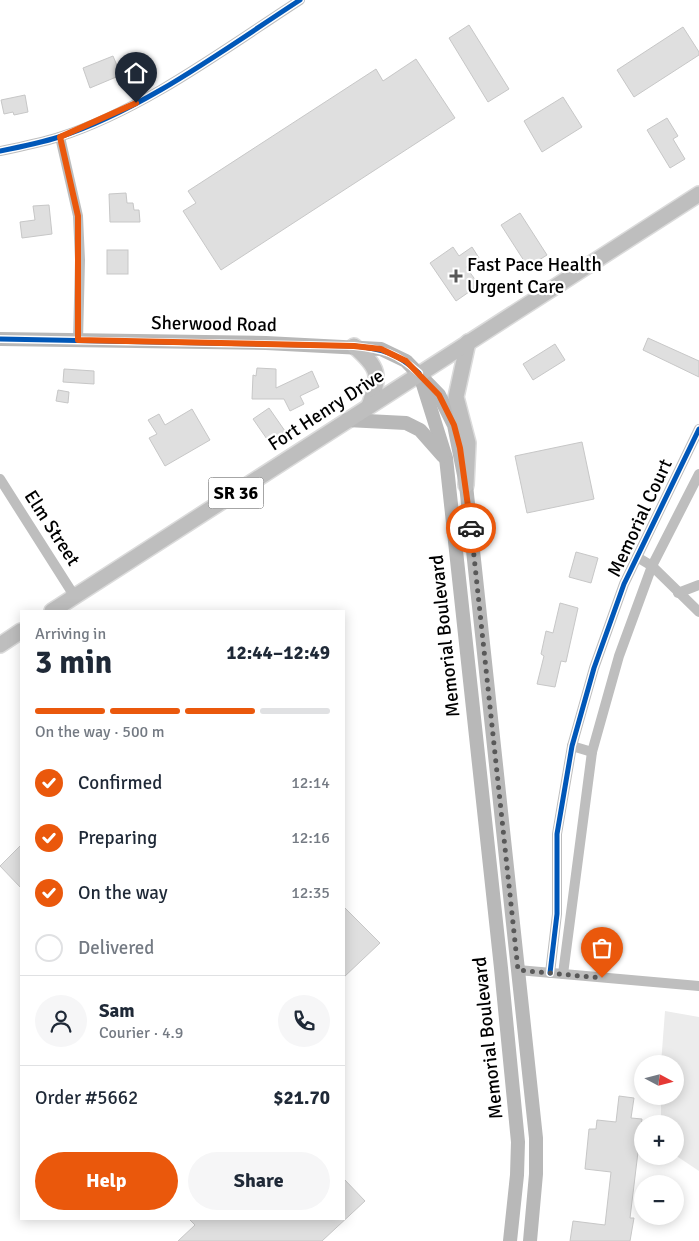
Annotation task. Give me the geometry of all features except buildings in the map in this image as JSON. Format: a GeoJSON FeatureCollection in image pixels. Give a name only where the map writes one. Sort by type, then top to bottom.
{"type":"FeatureCollection","features":[{"type":"Feature","properties":{"kind":"main road","name":"Fort Henry Drive"},"geometry":{"type":"LineString","coordinates":[[54,610],[699,194]]}},
{"type":"Feature","properties":{"kind":"main road","name":"Sherwood Road"},"geometry":{"type":"LineString","coordinates":[[0,339],[354,346],[381,349],[406,361],[419,373]]}},
{"type":"Feature","properties":{"kind":"main road"},"geometry":{"type":"LineString","coordinates":[[466,485],[468,443],[456,397],[468,342]]}},
{"type":"Feature","properties":{"kind":"main road"},"geometry":{"type":"LineString","coordinates":[[354,346],[374,366],[378,375],[369,406]]}},
{"type":"Feature","properties":{"kind":"main road","name":"Memorial Boulevard"},"geometry":{"type":"LineString","coordinates":[[419,373],[446,458],[500,968],[518,1142],[510,1241]]}},
{"type":"Feature","properties":{"kind":"main road","name":"Memorial Boulevard"},"geometry":{"type":"LineString","coordinates":[[419,373],[439,395],[454,425],[466,485],[503,815],[537,1152],[530,1241]]}},
{"type":"Feature","properties":{"kind":"main road"},"geometry":{"type":"LineString","coordinates":[[347,420],[406,423],[420,430],[446,458]]}},
{"type":"Feature","properties":{"kind":"main road"},"geometry":{"type":"LineString","coordinates":[[0,645],[20,632]]}},
{"type":"Feature","properties":{"kind":"main road"},"geometry":{"type":"LineString","coordinates":[[483,819],[503,815]]}},
{"type":"Feature","properties":{"kind":"main road"},"geometry":{"type":"LineString","coordinates":[[500,968],[518,970]]}},
{"type":"Feature","properties":{"kind":"main road"},"geometry":{"type":"LineString","coordinates":[[514,1202],[518,1241]]}},
{"type":"Feature","properties":{"kind":"street"},"geometry":{"type":"LineString","coordinates":[[0,151],[60,137],[148,96],[300,0]]}},
{"type":"Feature","properties":{"kind":"street"},"geometry":{"type":"LineString","coordinates":[[60,137],[78,216],[78,340]]}},
{"type":"Feature","properties":{"kind":"street","name":"Memorial Court"},"geometry":{"type":"LineString","coordinates":[[550,973],[557,914],[557,834],[572,746],[594,668],[637,557],[699,429]]}},
{"type":"Feature","properties":{"kind":"street","name":"Memorial Court"},"geometry":{"type":"LineString","coordinates":[[562,974],[592,752],[619,656],[652,566],[699,474]]}},
{"type":"Feature","properties":{"kind":"street","name":"Elm Street"},"geometry":{"type":"LineString","coordinates":[[0,479],[75,597]]}},
{"type":"Feature","properties":{"kind":"street"},"geometry":{"type":"LineString","coordinates":[[637,557],[652,566],[699,612]]}},
{"type":"Feature","properties":{"kind":"street"},"geometry":{"type":"LineString","coordinates":[[678,593],[699,585]]}},
{"type":"Feature","properties":{"kind":"street"},"geometry":{"type":"LineString","coordinates":[[572,746],[592,752]]}},
{"type":"Feature","properties":{"kind":"street"},"geometry":{"type":"LineString","coordinates":[[518,970],[699,986]]}},
{"type":"Feature","properties":{"kind":"shaded area"},"geometry":{"type":"Polygon","coordinates":[[[665,1011],[699,1017],[699,1171],[684,1161],[684,1115],[661,1115],[661,1105],[684,1105],[684,1055],[662,1055],[665,1011]]]}},
{"type":"Feature","properties":{"kind":"cycle path"},"geometry":{"type":"LineString","coordinates":[[0,151],[59,137],[122,111],[183,76],[300,0]]}},
{"type":"Feature","properties":{"kind":"cycle path"},"geometry":{"type":"LineString","coordinates":[[0,339],[354,346],[389,353],[404,361],[419,373]]}},
{"type":"Feature","properties":{"kind":"cycle path"},"geometry":{"type":"LineString","coordinates":[[550,973],[557,914],[557,834],[572,746],[594,668],[624,584],[699,429]]}},
{"type":"Feature","properties":{"kind":"way so far"},"geometry":{"type":"LineString","coordinates":[[471,528],[518,970],[602,978]]}},
{"type":"Feature","properties":{"kind":"place","name":"Fast Pace Health Urgent Care"},"geometry":{"type":"Point","coordinates":[456,276]}},
{"type":"Feature","properties":{"kind":"route"},"geometry":{"type":"LineString","coordinates":[[136,103],[60,137],[78,216],[80,260],[78,340],[354,346],[381,349],[395,355],[406,361],[439,395],[454,425],[460,448],[471,528]]}}]}
